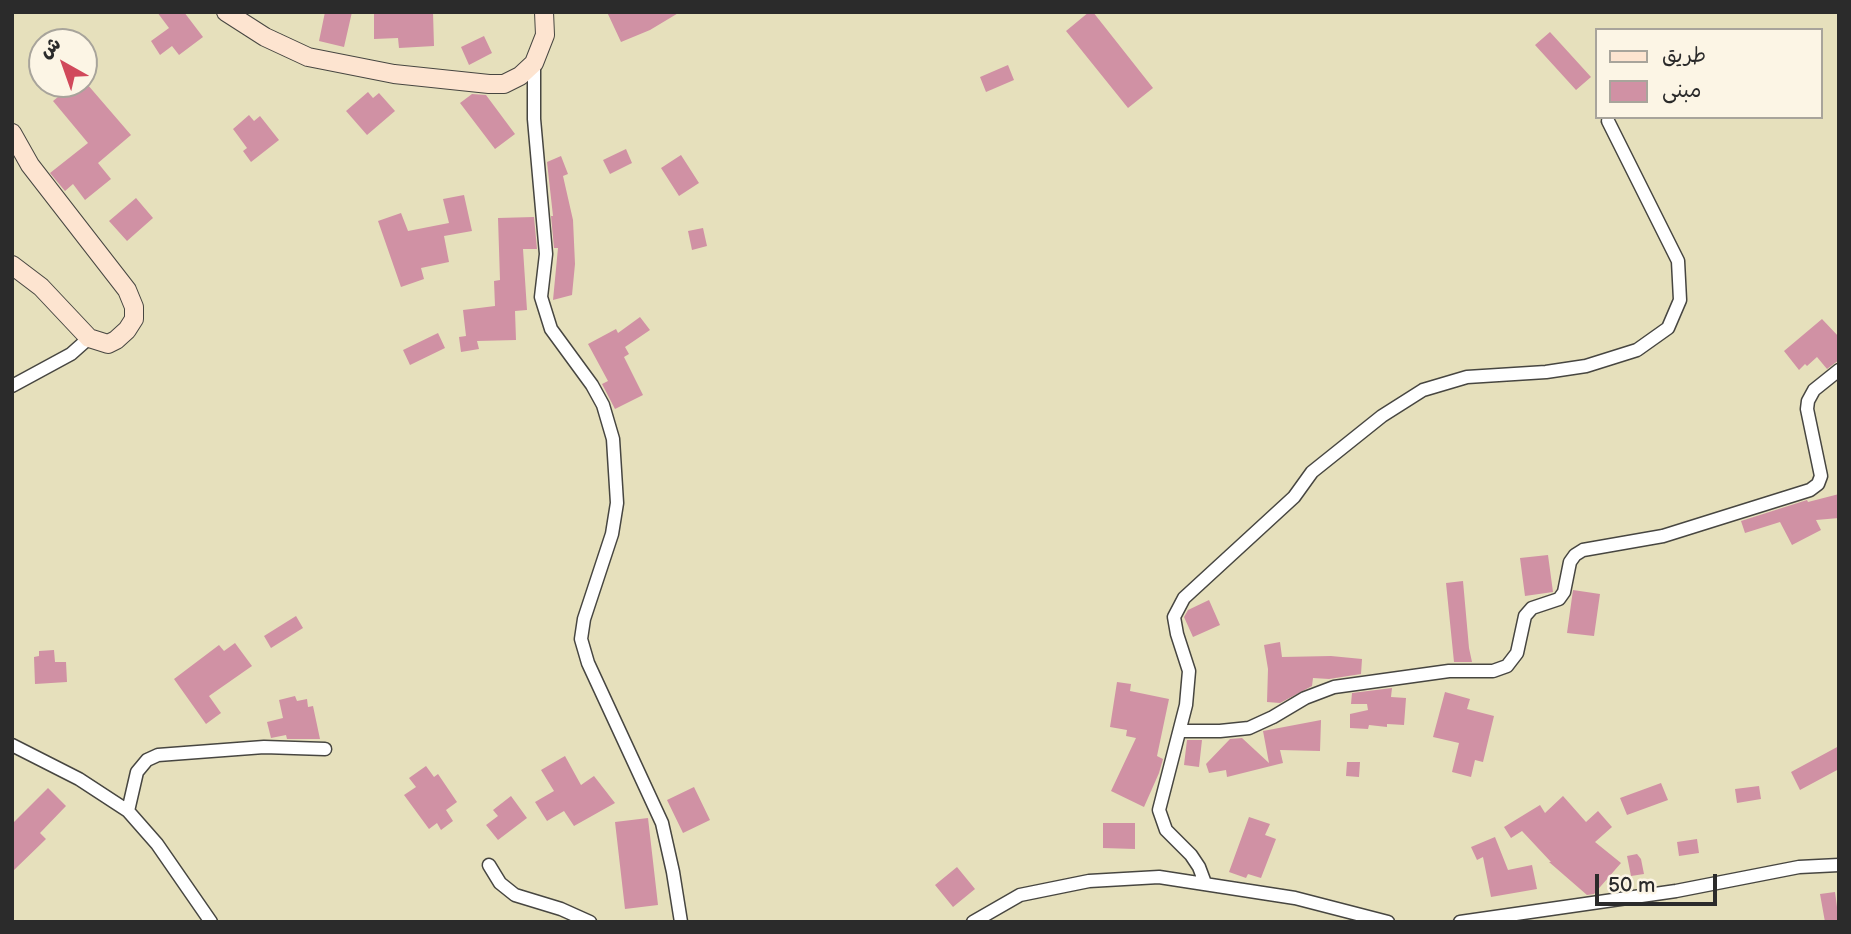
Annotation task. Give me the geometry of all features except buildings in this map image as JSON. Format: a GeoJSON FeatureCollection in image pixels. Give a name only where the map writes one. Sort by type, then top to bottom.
{"type":"FeatureCollection","features":[{"type":"Feature","properties":{"kind":"main road"},"geometry":{"type":"LineString","coordinates":[[226,12],[265,37],[308,57],[394,74],[489,85],[504,84],[520,76],[534,63],[545,35],[544,12]]}},
{"type":"Feature","properties":{"kind":"main road"},"geometry":{"type":"LineString","coordinates":[[12,132],[30,165],[127,290],[134,307],[135,319],[128,330],[108,344],[89,338],[41,288],[12,265]]}},
{"type":"Feature","properties":{"kind":"street"},"geometry":{"type":"LineString","coordinates":[[534,63],[534,119],[547,254],[541,297],[551,329],[592,385],[603,405],[613,439],[617,503],[612,534],[584,619],[581,639],[588,663],[662,823],[681,922]]}},
{"type":"Feature","properties":{"kind":"street"},"geometry":{"type":"LineString","coordinates":[[1205,883],[1191,855],[1166,830],[1159,810],[1186,705],[1189,671],[1174,617],[1179,607],[1184,598],[1209,573],[1294,497],[1312,472],[1382,416],[1423,390],[1467,377],[1546,373],[1586,366],[1637,350],[1668,328],[1679,300],[1678,261],[1608,121]]}},
{"type":"Feature","properties":{"kind":"street"},"geometry":{"type":"LineString","coordinates":[[12,386],[71,354],[89,338]]}},
{"type":"Feature","properties":{"kind":"street"},"geometry":{"type":"LineString","coordinates":[[1180,731],[1249,728],[1305,698],[1334,687],[1449,671],[1493,671],[1507,666],[1517,653],[1525,616],[1532,608],[1559,599],[1564,592],[1570,562],[1583,550],[1663,536],[1810,490],[1818,484],[1821,476],[1807,409],[1808,401],[1814,390],[1839,370]]}},
{"type":"Feature","properties":{"kind":"street"},"geometry":{"type":"LineString","coordinates":[[12,745],[79,779],[128,811],[157,844],[211,922]]}},
{"type":"Feature","properties":{"kind":"street"},"geometry":{"type":"LineString","coordinates":[[128,811],[136,772],[147,760],[158,755],[264,747],[325,749]]}},
{"type":"Feature","properties":{"kind":"street"},"geometry":{"type":"LineString","coordinates":[[489,865],[500,883],[515,895],[561,909],[590,922]]}},
{"type":"Feature","properties":{"kind":"street"},"geometry":{"type":"LineString","coordinates":[[1460,922],[1676,891],[1799,867],[1839,865]]}},
{"type":"Feature","properties":{"kind":"street"},"geometry":{"type":"LineString","coordinates":[[973,922],[1020,895],[1089,881],[1159,877],[1295,898],[1388,922]]}}]}
